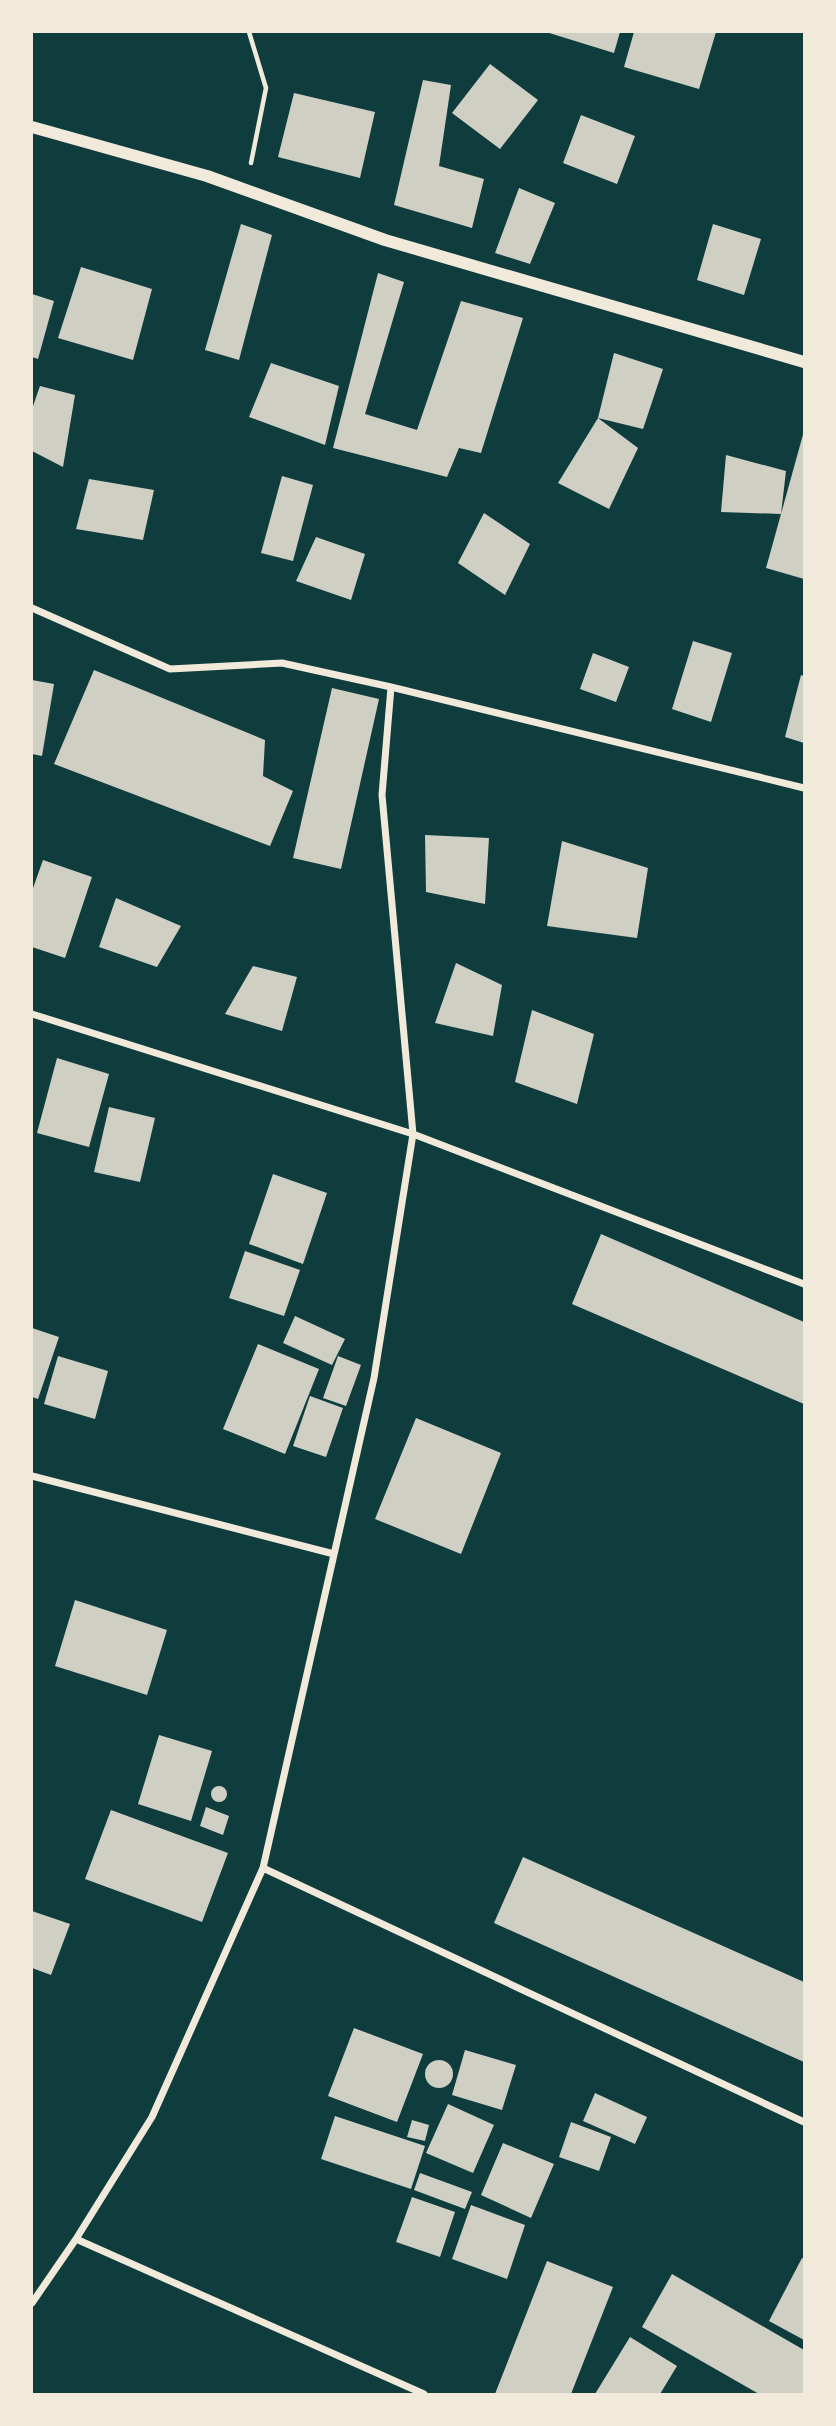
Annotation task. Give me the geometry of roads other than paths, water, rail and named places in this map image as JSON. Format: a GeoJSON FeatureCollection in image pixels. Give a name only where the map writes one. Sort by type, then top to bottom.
{"type":"FeatureCollection","features":[{"type":"Feature","properties":{"kind":"street"},"geometry":{"type":"LineString","coordinates":[[32,127],[207,176],[385,240],[804,362]]}},
{"type":"Feature","properties":{"kind":"street"},"geometry":{"type":"LineString","coordinates":[[32,608],[170,669],[282,663],[804,788]]}},
{"type":"Feature","properties":{"kind":"street"},"geometry":{"type":"LineString","coordinates":[[32,2303],[76,2239],[152,2117],[263,1868],[374,1378],[413,1134],[382,795],[391,687]]}},
{"type":"Feature","properties":{"kind":"street"},"geometry":{"type":"LineString","coordinates":[[32,1014],[413,1134],[804,1284]]}},
{"type":"Feature","properties":{"kind":"street"},"geometry":{"type":"LineString","coordinates":[[32,1476],[334,1554]]}},
{"type":"Feature","properties":{"kind":"street"},"geometry":{"type":"LineString","coordinates":[[263,1868],[804,2122]]}},
{"type":"Feature","properties":{"kind":"street"},"geometry":{"type":"LineString","coordinates":[[76,2239],[424,2395]]}}]}
